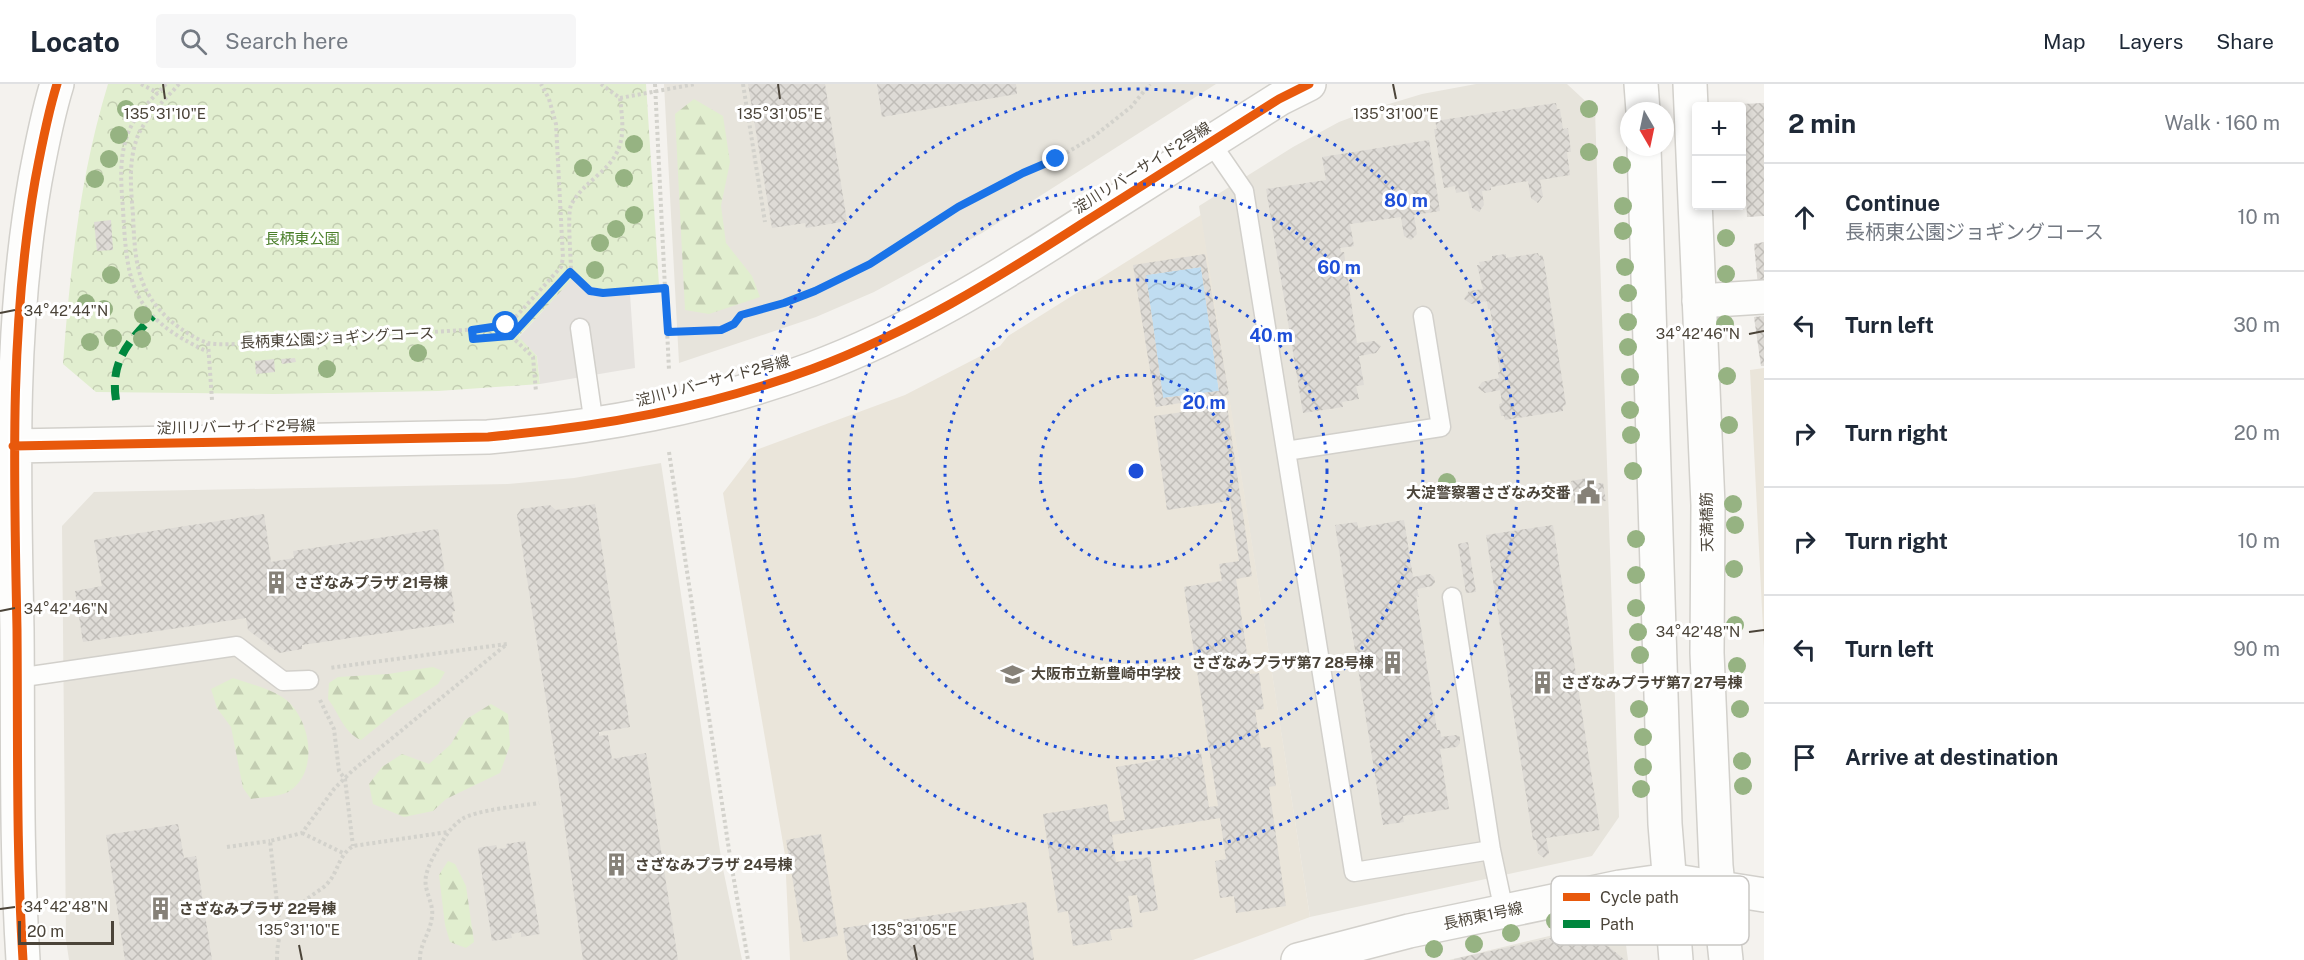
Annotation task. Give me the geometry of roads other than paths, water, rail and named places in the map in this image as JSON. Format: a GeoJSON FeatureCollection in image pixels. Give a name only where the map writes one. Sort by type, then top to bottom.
{"type":"FeatureCollection","features":[{"type":"Feature","properties":{"kind":"street"},"geometry":{"type":"LineString","coordinates":[[23,960],[19,878],[14,446],[16,352],[28,225],[39,159],[57,84]]}},
{"type":"Feature","properties":{"kind":"street","name":"淀川リバーサイド2号線"},"geometry":{"type":"LineString","coordinates":[[14,446],[477,437],[594,425],[657,414],[749,390],[812,369],[886,338],[957,302],[1279,99],[1309,84]]}},
{"type":"Feature","properties":{"kind":"street"},"geometry":{"type":"LineString","coordinates":[[1641,84],[1642,102]]}},
{"type":"Feature","properties":{"kind":"street","name":"天満橋筋"},"geometry":{"type":"LineString","coordinates":[[1690,84],[1708,505],[1707,653],[1718,876]]}},
{"type":"Feature","properties":{"kind":"street"},"geometry":{"type":"LineString","coordinates":[[1644,156],[1660,676],[1669,876]]}},
{"type":"Feature","properties":{"kind":"street"},"geometry":{"type":"LineString","coordinates":[[1699,301],[1764,297]]}},
{"type":"Feature","properties":{"kind":"street","name":"長柄東1号線"},"geometry":{"type":"LineString","coordinates":[[1749,893],[1764,895]]}},
{"type":"Feature","properties":{"kind":"street","name":"長柄東1号線"},"geometry":{"type":"LineString","coordinates":[[1308,958],[1409,931],[1551,901]]}},
{"type":"Feature","properties":{"kind":"street"},"geometry":{"type":"LineString","coordinates":[[1675,945],[1676,960]]}},
{"type":"Feature","properties":{"kind":"street","name":"天満橋筋"},"geometry":{"type":"LineString","coordinates":[[1725,945],[1726,960]]}},
{"type":"Feature","properties":{"kind":"lane"},"geometry":{"type":"LineString","coordinates":[[1211,143],[1244,191],[1354,872],[1491,850]]}},
{"type":"Feature","properties":{"kind":"lane"},"geometry":{"type":"LineString","coordinates":[[1286,451],[1441,427],[1423,316]]}},
{"type":"Feature","properties":{"kind":"lane"},"geometry":{"type":"LineString","coordinates":[[580,328],[594,425]]}},
{"type":"Feature","properties":{"kind":"lane"},"geometry":{"type":"LineString","coordinates":[[1452,597],[1491,850],[1504,911]]}},
{"type":"Feature","properties":{"kind":"lane"},"geometry":{"type":"LineString","coordinates":[[17,678],[237,646],[283,681],[309,680]]}},
{"type":"Feature","properties":{"kind":"water"},"geometry":{"type":"Polygon","coordinates":[[[1201,267],[1219,391],[1163,398],[1146,275],[1201,267]]]}},
{"type":"Feature","properties":{"kind":"place","name":"大淀警察署さざなみ交番"},"geometry":{"type":"Point","coordinates":[1589,493]}},
{"type":"Feature","properties":{"kind":"place","name":"さざなみプラザ 21号棟"},"geometry":{"type":"Point","coordinates":[276,583]}},
{"type":"Feature","properties":{"kind":"place","name":"さざなみプラザ第7 28号棟"},"geometry":{"type":"Point","coordinates":[1392,663]}},
{"type":"Feature","properties":{"kind":"place","name":"大阪市立新豊崎中学校"},"geometry":{"type":"Point","coordinates":[1013,674]}},
{"type":"Feature","properties":{"kind":"place","name":"さざなみプラザ第7 27号棟"},"geometry":{"type":"Point","coordinates":[1543,683]}},
{"type":"Feature","properties":{"kind":"place","name":"さざなみプラザ 24号棟"},"geometry":{"type":"Point","coordinates":[617,865]}},
{"type":"Feature","properties":{"kind":"place","name":"さざなみプラザ 22号棟"},"geometry":{"type":"Point","coordinates":[161,909]}},
{"type":"Feature","properties":{"kind":"park label","name":"長柄東公園"},"geometry":{"type":"Point","coordinates":[302,239]}}]}
